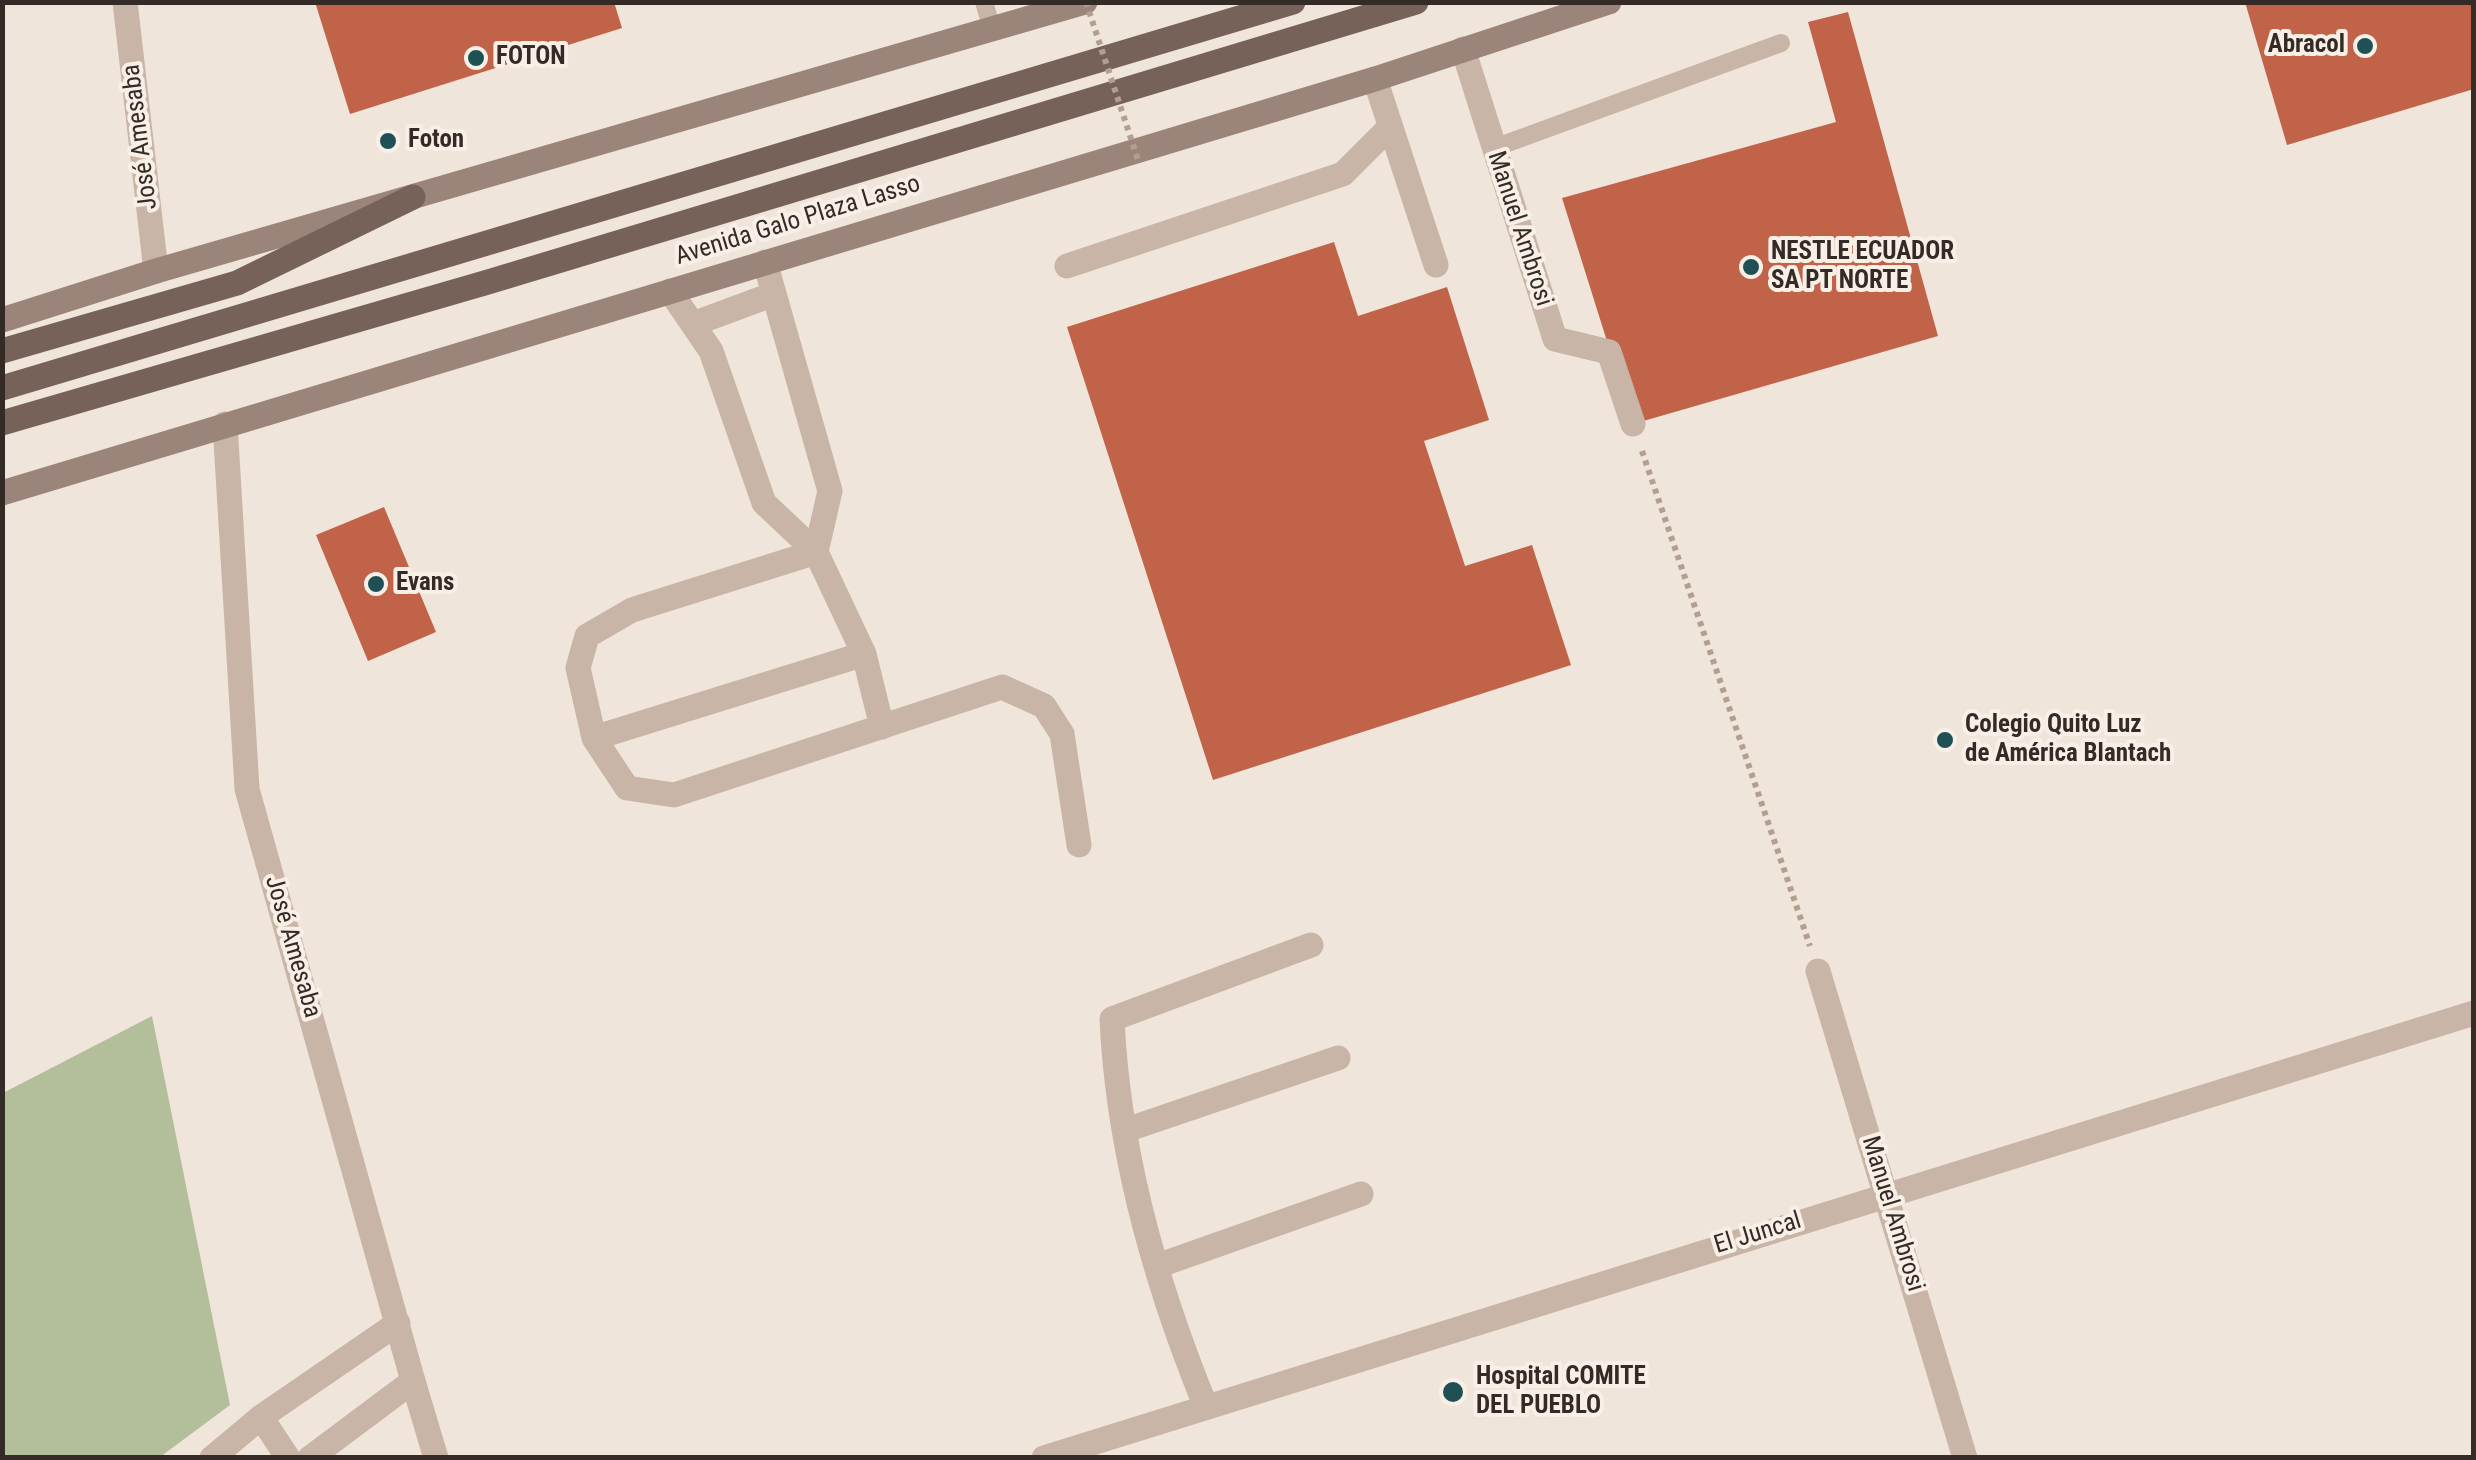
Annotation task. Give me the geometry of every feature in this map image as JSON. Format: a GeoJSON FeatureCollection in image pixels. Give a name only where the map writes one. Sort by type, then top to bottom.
{"type":"FeatureCollection","features":[{"type":"Feature","properties":{"kind":"main road"},"geometry":{"type":"LineString","coordinates":[[2,320],[156,271],[1086,2]]}},
{"type":"Feature","properties":{"kind":"main road"},"geometry":{"type":"LineString","coordinates":[[2,388],[1292,2]]}},
{"type":"Feature","properties":{"kind":"main road","name":"Avenida Galo Plaza Lasso"},"geometry":{"type":"LineString","coordinates":[[2,423],[488,282],[1416,2]]}},
{"type":"Feature","properties":{"kind":"main road","name":"Avenida Galo Plaza Lasso"},"geometry":{"type":"LineString","coordinates":[[2,493],[1374,80],[1609,2]]}},
{"type":"Feature","properties":{"kind":"main road"},"geometry":{"type":"LineString","coordinates":[[2,351],[237,283],[414,198]]}},
{"type":"Feature","properties":{"kind":"street","name":"José Amesaba"},"geometry":{"type":"LineString","coordinates":[[124,2],[156,271]]}},
{"type":"Feature","properties":{"kind":"street","name":"Manuel Ambrosi"},"geometry":{"type":"LineString","coordinates":[[1463,49],[1554,340],[1609,352],[1633,424]]}},
{"type":"Feature","properties":{"kind":"street"},"geometry":{"type":"LineString","coordinates":[[1374,80],[1436,265]]}},
{"type":"Feature","properties":{"kind":"street"},"geometry":{"type":"LineString","coordinates":[[1067,266],[1343,174],[1390,127]]}},
{"type":"Feature","properties":{"kind":"street"},"geometry":{"type":"LineString","coordinates":[[765,262],[830,491],[816,552]]}},
{"type":"Feature","properties":{"kind":"street"},"geometry":{"type":"LineString","coordinates":[[670,291],[711,352],[764,502],[816,552],[864,654],[882,726]]}},
{"type":"Feature","properties":{"kind":"street"},"geometry":{"type":"LineString","coordinates":[[693,324],[774,294]]}},
{"type":"Feature","properties":{"kind":"street","name":"José Amesaba"},"geometry":{"type":"LineString","coordinates":[[225,424],[247,789],[436,1458]]}},
{"type":"Feature","properties":{"kind":"street"},"geometry":{"type":"LineString","coordinates":[[816,552],[632,610],[587,636],[578,668],[594,738],[626,788],[674,795],[1002,687],[1044,706],[1062,734],[1079,846]]}},
{"type":"Feature","properties":{"kind":"street"},"geometry":{"type":"LineString","coordinates":[[594,738],[864,654]]}},
{"type":"Feature","properties":{"kind":"street"},"geometry":{"type":"LineString","coordinates":[[1206,1406],[1174,1329],[1141,1208],[1114,1062],[1112,1019],[1310,945]]}},
{"type":"Feature","properties":{"kind":"street","name":"Manuel Ambrosi"},"geometry":{"type":"LineString","coordinates":[[1818,971],[1965,1458]]}},
{"type":"Feature","properties":{"kind":"street","name":"El Juncal"},"geometry":{"type":"LineString","coordinates":[[1044,1458],[2474,1013]]}},
{"type":"Feature","properties":{"kind":"street"},"geometry":{"type":"LineString","coordinates":[[1126,1130],[1338,1058]]}},
{"type":"Feature","properties":{"kind":"street"},"geometry":{"type":"LineString","coordinates":[[1157,1266],[1362,1194]]}},
{"type":"Feature","properties":{"kind":"street"},"geometry":{"type":"LineString","coordinates":[[212,1458],[261,1417],[398,1323]]}},
{"type":"Feature","properties":{"kind":"street"},"geometry":{"type":"LineString","coordinates":[[310,1458],[414,1381]]}},
{"type":"Feature","properties":{"kind":"street"},"geometry":{"type":"LineString","coordinates":[[261,1417],[288,1458]]}},
{"type":"Feature","properties":{"kind":"lane"},"geometry":{"type":"LineString","coordinates":[[984,2],[992,29]]}},
{"type":"Feature","properties":{"kind":"lane"},"geometry":{"type":"LineString","coordinates":[[1494,148],[1782,43]]}},
{"type":"Feature","properties":{"kind":"path"},"geometry":{"type":"LineString","coordinates":[[1086,2],[1138,160]]}},
{"type":"Feature","properties":{"kind":"path"},"geometry":{"type":"LineString","coordinates":[[1633,424],[1818,971]]}},
{"type":"Feature","properties":{"kind":"green space"},"geometry":{"type":"Polygon","coordinates":[[[152,1016],[230,1405],[160,1457],[3,1457],[3,1093],[152,1016]]]}},
{"type":"Feature","properties":{"kind":"building"},"geometry":{"type":"Polygon","coordinates":[[[315,2],[614,2],[622,28],[350,114],[315,2]]]}},
{"type":"Feature","properties":{"kind":"building","name":"Abracol"},"geometry":{"type":"Polygon","coordinates":[[[2245,2],[2474,2],[2474,89],[2287,145],[2245,2]]]}},
{"type":"Feature","properties":{"kind":"building","name":"NESTLE ECUADOR SA PT NORTE"},"geometry":{"type":"Polygon","coordinates":[[[1848,12],[1938,336],[1633,424],[1562,198],[1836,122],[1808,22],[1848,12]]]}},
{"type":"Feature","properties":{"kind":"building"},"geometry":{"type":"Polygon","coordinates":[[[1334,242],[1358,316],[1447,287],[1489,420],[1424,441],[1465,566],[1532,545],[1571,665],[1213,780],[1067,327],[1334,242]]]}},
{"type":"Feature","properties":{"kind":"building","name":"Evans"},"geometry":{"type":"Polygon","coordinates":[[[384,507],[436,632],[368,661],[316,535],[384,507]]]}},
{"type":"Feature","properties":{"kind":"place","name":"Abracol"},"geometry":{"type":"Point","coordinates":[2365,46]}},
{"type":"Feature","properties":{"kind":"place","name":"FOTON"},"geometry":{"type":"Point","coordinates":[476,58]}},
{"type":"Feature","properties":{"kind":"place","name":"Foton"},"geometry":{"type":"Point","coordinates":[388,141]}},
{"type":"Feature","properties":{"kind":"place","name":"NESTLE ECUADOR SA PT NORTE"},"geometry":{"type":"Point","coordinates":[1751,267]}},
{"type":"Feature","properties":{"kind":"place","name":"Evans"},"geometry":{"type":"Point","coordinates":[376,584]}},
{"type":"Feature","properties":{"kind":"place","name":"Colegio Quito Luz de América Blantach"},"geometry":{"type":"Point","coordinates":[1945,740]}},
{"type":"Feature","properties":{"kind":"place","name":"Hospital COMITE DEL PUEBLO"},"geometry":{"type":"Point","coordinates":[1453,1392]}}]}
